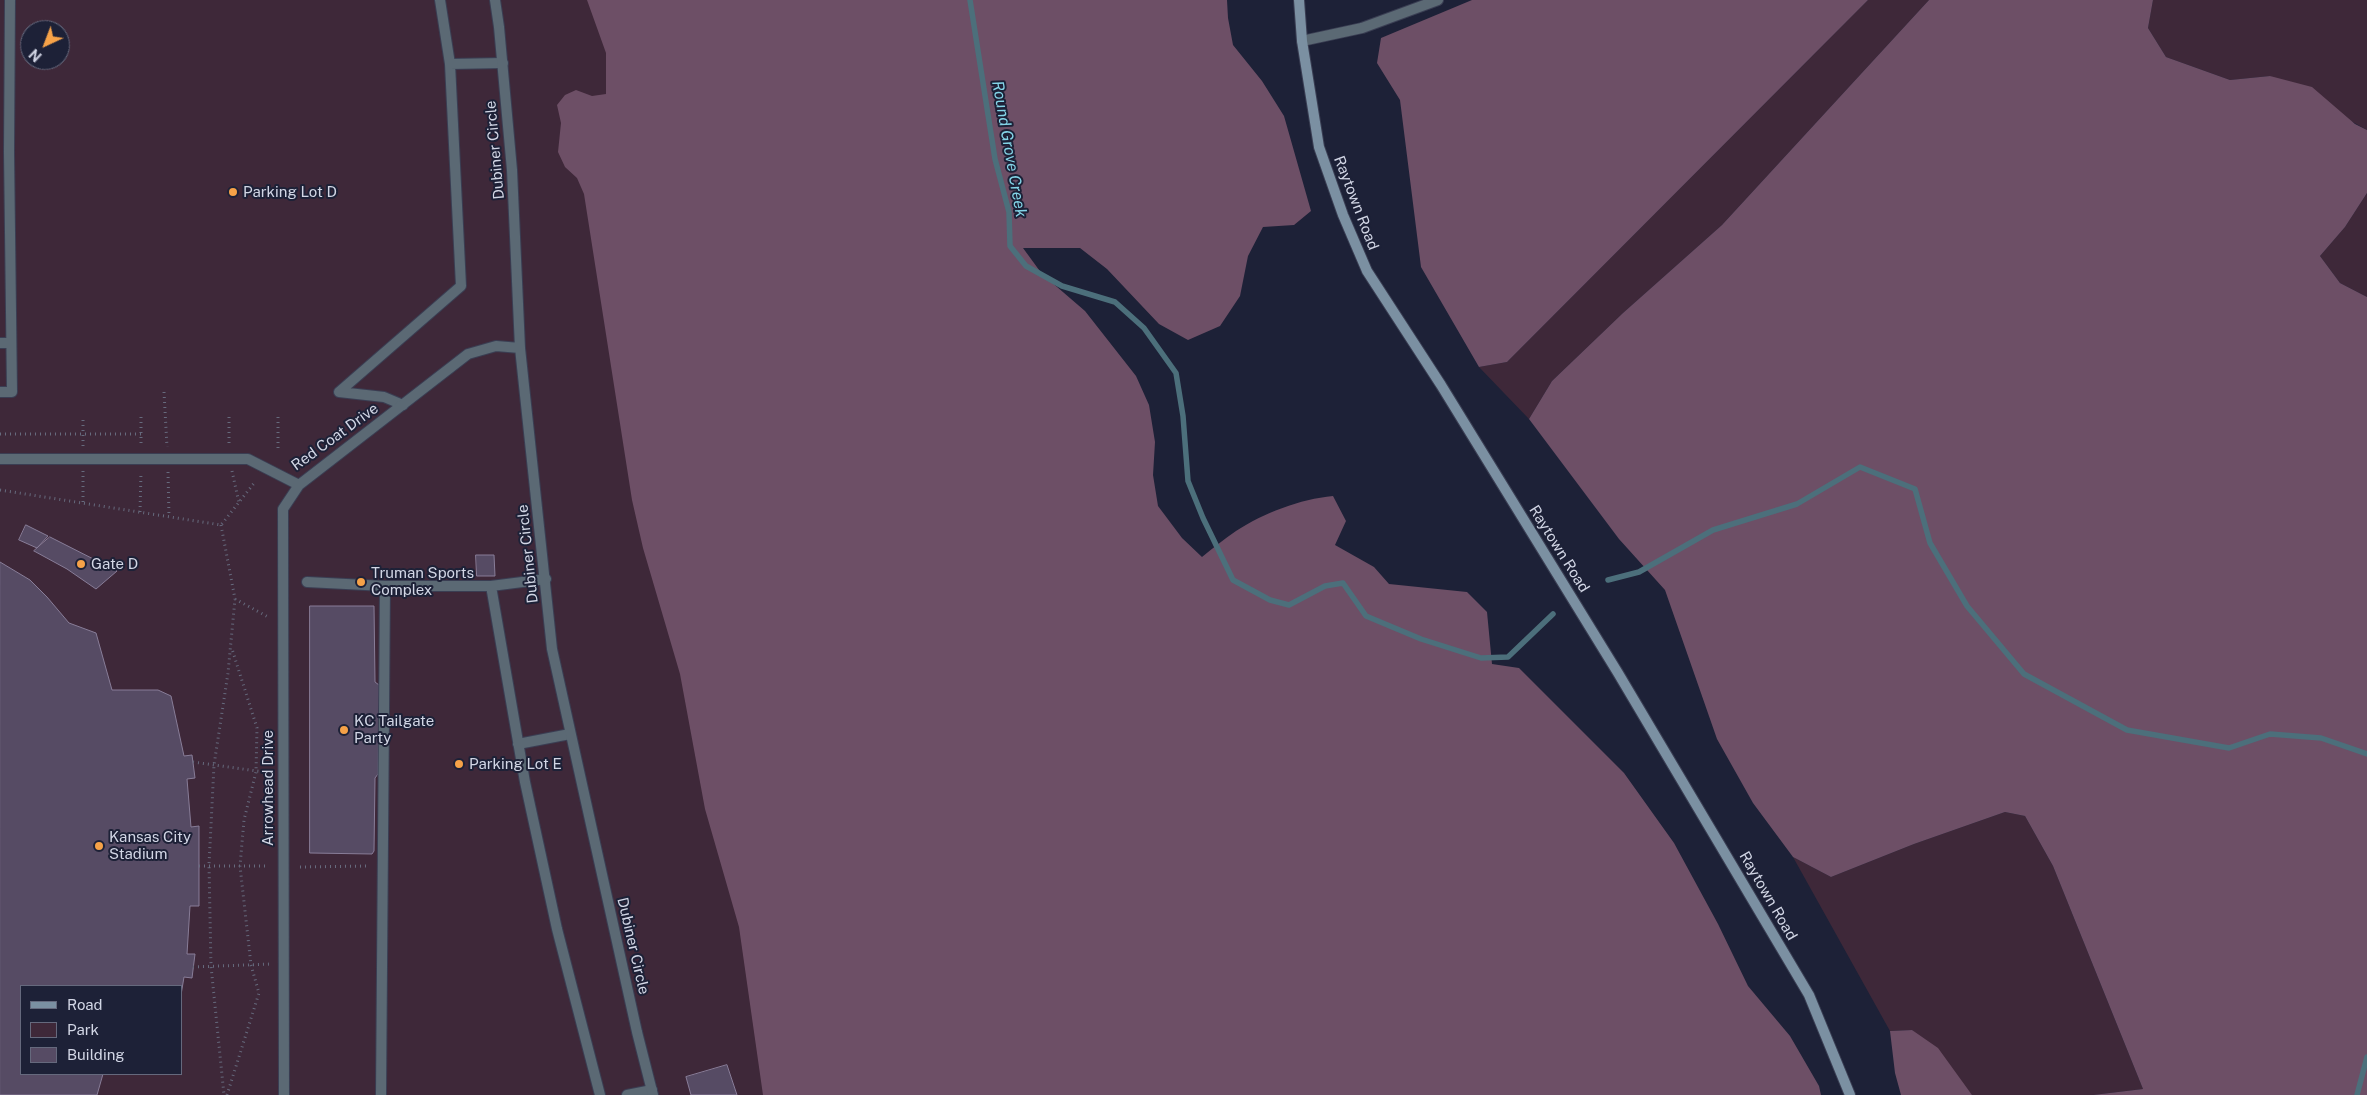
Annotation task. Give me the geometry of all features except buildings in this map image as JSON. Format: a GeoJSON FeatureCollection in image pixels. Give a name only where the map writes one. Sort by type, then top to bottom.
{"type":"FeatureCollection","features":[{"type":"Feature","properties":{"kind":"main road","name":"Raytown Road"},"geometry":{"type":"LineString","coordinates":[[1299,0],[1302,41],[1319,146],[1343,216],[1367,271],[1441,385],[1618,673],[1809,995],[1850,1095]]}},
{"type":"Feature","properties":{"kind":"street"},"geometry":{"type":"LineString","coordinates":[[0,392],[12,392],[5,80],[10,0]]}},
{"type":"Feature","properties":{"kind":"street"},"geometry":{"type":"LineString","coordinates":[[403,405],[384,397],[339,392],[461,286],[450,64],[440,0]]}},
{"type":"Feature","properties":{"kind":"street","name":"Dubiner Circle"},"geometry":{"type":"LineString","coordinates":[[495,0],[514,210],[520,348],[552,648],[652,1092]]}},
{"type":"Feature","properties":{"kind":"street"},"geometry":{"type":"LineString","coordinates":[[1302,41],[1362,28],[1438,0]]}},
{"type":"Feature","properties":{"kind":"street"},"geometry":{"type":"LineString","coordinates":[[450,64],[502,63]]}},
{"type":"Feature","properties":{"kind":"street"},"geometry":{"type":"LineString","coordinates":[[0,343],[11,343]]}},
{"type":"Feature","properties":{"kind":"street","name":"Red Coat Drive"},"geometry":{"type":"LineString","coordinates":[[0,459],[248,459],[299,485],[468,354],[496,346],[520,348]]}},
{"type":"Feature","properties":{"kind":"street","name":"Arrowhead Drive"},"geometry":{"type":"LineString","coordinates":[[284,1095],[283,509],[299,485]]}},
{"type":"Feature","properties":{"kind":"street"},"geometry":{"type":"LineString","coordinates":[[307,582],[385,586],[490,586],[546,579]]}},
{"type":"Feature","properties":{"kind":"street"},"geometry":{"type":"LineString","coordinates":[[381,1095],[385,586]]}},
{"type":"Feature","properties":{"kind":"street"},"geometry":{"type":"LineString","coordinates":[[490,586],[518,744],[557,929],[600,1095]]}},
{"type":"Feature","properties":{"kind":"street"},"geometry":{"type":"LineString","coordinates":[[518,744],[570,734]]}},
{"type":"Feature","properties":{"kind":"street"},"geometry":{"type":"LineString","coordinates":[[627,1095],[652,1092]]}},
{"type":"Feature","properties":{"kind":"path"},"geometry":{"type":"LineString","coordinates":[[164,392],[167,449]]}},
{"type":"Feature","properties":{"kind":"path"},"geometry":{"type":"LineString","coordinates":[[83,417],[83,449]]}},
{"type":"Feature","properties":{"kind":"path"},"geometry":{"type":"LineString","coordinates":[[141,417],[141,450]]}},
{"type":"Feature","properties":{"kind":"path"},"geometry":{"type":"LineString","coordinates":[[229,417],[229,450]]}},
{"type":"Feature","properties":{"kind":"path"},"geometry":{"type":"LineString","coordinates":[[278,417],[278,450]]}},
{"type":"Feature","properties":{"kind":"path"},"geometry":{"type":"LineString","coordinates":[[0,434],[142,434]]}},
{"type":"Feature","properties":{"kind":"path"},"geometry":{"type":"LineString","coordinates":[[167,467],[170,517]]}},
{"type":"Feature","properties":{"kind":"path"},"geometry":{"type":"LineString","coordinates":[[83,468],[83,502]]}},
{"type":"Feature","properties":{"kind":"path"},"geometry":{"type":"LineString","coordinates":[[140,512],[141,468]]}},
{"type":"Feature","properties":{"kind":"path"},"geometry":{"type":"LineString","coordinates":[[231,468],[238,503]]}},
{"type":"Feature","properties":{"kind":"path"},"geometry":{"type":"LineString","coordinates":[[226,1095],[211,966],[209,865],[214,765],[231,646],[235,599],[221,525],[255,482]]}},
{"type":"Feature","properties":{"kind":"path"},"geometry":{"type":"LineString","coordinates":[[0,490],[221,525]]}},
{"type":"Feature","properties":{"kind":"path"},"geometry":{"type":"LineString","coordinates":[[235,599],[284,626]]}},
{"type":"Feature","properties":{"kind":"path"},"geometry":{"type":"LineString","coordinates":[[226,1095],[259,994],[251,965],[240,866],[244,820],[256,772],[257,728],[231,646]]}},
{"type":"Feature","properties":{"kind":"path"},"geometry":{"type":"LineString","coordinates":[[193,762],[267,774]]}},
{"type":"Feature","properties":{"kind":"path"},"geometry":{"type":"LineString","coordinates":[[199,866],[266,866]]}},
{"type":"Feature","properties":{"kind":"path"},"geometry":{"type":"LineString","coordinates":[[300,866],[382,866]]}},
{"type":"Feature","properties":{"kind":"path"},"geometry":{"type":"LineString","coordinates":[[193,967],[267,964]]}},
{"type":"Feature","properties":{"kind":"green space","name":"Truman Sports Complex"},"geometry":{"type":"Polygon","coordinates":[[[0,0],[638,0],[808,1095],[0,1095],[0,0]]]}},
{"type":"Feature","properties":{"kind":"green space"},"geometry":{"type":"Polygon","coordinates":[[[1868,0],[1929,0],[1722,225],[1623,313],[1552,381],[1529,419],[1479,367],[1507,362],[1868,0]]]}},
{"type":"Feature","properties":{"kind":"green space"},"geometry":{"type":"Polygon","coordinates":[[[2153,0],[2367,0],[2367,130],[2270,76],[2230,80],[2166,57],[2148,28],[2153,0]]]}},
{"type":"Feature","properties":{"kind":"green space"},"geometry":{"type":"Polygon","coordinates":[[[2367,193],[2367,297],[2340,283],[2320,256],[2345,227],[2367,193]]]}},
{"type":"Feature","properties":{"kind":"green space"},"geometry":{"type":"Polygon","coordinates":[[[2005,812],[2025,816],[2053,866],[2143,1089],[2093,1095],[1972,1095],[1912,1030],[1890,1031],[1793,857],[1831,877],[1914,844],[2005,812]]]}},
{"type":"Feature","properties":{"kind":"shaded area"},"geometry":{"type":"Polygon","coordinates":[[[587,0],[1227,0],[1233,45],[1262,81],[1284,116],[1311,211],[1294,225],[1263,227],[1248,256],[1240,296],[1220,326],[1188,340],[1159,324],[1107,269],[1080,248],[1023,248],[1042,274],[1085,311],[1136,376],[1149,405],[1155,442],[1153,475],[1158,506],[1182,538],[1202,557],[1232,534],[1258,518],[1308,500],[1333,496],[1346,521],[1335,545],[1374,567],[1389,584],[1467,592],[1487,612],[1492,664],[1519,668],[1624,773],[1674,843],[1718,924],[1748,986],[1790,1036],[1819,1086],[1821,1095],[763,1095],[739,927],[705,809],[680,674],[643,548],[632,500],[584,194],[577,178],[565,167],[558,152],[561,123],[557,105],[565,95],[576,90],[592,96],[606,94],[606,53],[587,0]]]}},
{"type":"Feature","properties":{"kind":"shaded area"},"geometry":{"type":"Polygon","coordinates":[[[1472,0],[1868,0],[1507,362],[1479,367],[1421,267],[1400,100],[1377,63],[1381,38],[1472,0]]]}},
{"type":"Feature","properties":{"kind":"shaded area"},"geometry":{"type":"Polygon","coordinates":[[[1929,0],[2153,0],[2148,28],[2166,57],[2230,80],[2270,76],[2312,87],[2355,124],[2367,130],[2367,193],[2345,227],[2320,256],[2340,283],[2367,297],[2367,1095],[2093,1095],[2143,1089],[2053,866],[2025,816],[2005,812],[1914,844],[1831,877],[1793,857],[1753,803],[1717,739],[1665,590],[1619,539],[1529,419],[1552,381],[1623,313],[1722,225],[1929,0]]]}},
{"type":"Feature","properties":{"kind":"shaded area"},"geometry":{"type":"Polygon","coordinates":[[[1912,1030],[1938,1048],[1972,1095],[1901,1095],[1895,1073],[1890,1031],[1912,1030]]]}},
{"type":"Feature","properties":{"kind":"waterway","name":"Round Grove Creek"},"geometry":{"type":"LineString","coordinates":[[970,0],[995,159],[1009,212],[1010,246],[1026,266],[1062,286],[1115,302],[1144,328],[1176,373],[1183,416],[1188,481],[1203,518],[1233,580],[1270,600],[1289,605],[1325,586],[1343,583],[1366,616],[1421,639],[1481,658],[1508,657],[1553,614]]}},
{"type":"Feature","properties":{"kind":"waterway","name":"Round Grove Creek"},"geometry":{"type":"LineString","coordinates":[[1608,580],[1639,572],[1713,530],[1797,504],[1860,467],[1915,489],[1930,543],[1967,606],[2024,674],[2127,730],[2229,748],[2270,734],[2321,738],[2367,754]]}},
{"type":"Feature","properties":{"kind":"waterway","name":"Round Grove Creek"},"geometry":{"type":"LineString","coordinates":[[2357,1095],[2367,1057]]}},
{"type":"Feature","properties":{"kind":"place","name":"Parking Lot D"},"geometry":{"type":"Point","coordinates":[233,192]}},
{"type":"Feature","properties":{"kind":"place","name":"Gate D"},"geometry":{"type":"Point","coordinates":[81,564]}},
{"type":"Feature","properties":{"kind":"place","name":"Truman Sports Complex"},"geometry":{"type":"Point","coordinates":[361,582]}},
{"type":"Feature","properties":{"kind":"place","name":"KC Tailgate Party"},"geometry":{"type":"Point","coordinates":[344,730]}},
{"type":"Feature","properties":{"kind":"place","name":"Parking Lot E"},"geometry":{"type":"Point","coordinates":[459,764]}},
{"type":"Feature","properties":{"kind":"place","name":"Kansas City Stadium"},"geometry":{"type":"Point","coordinates":[99,846]}}]}
